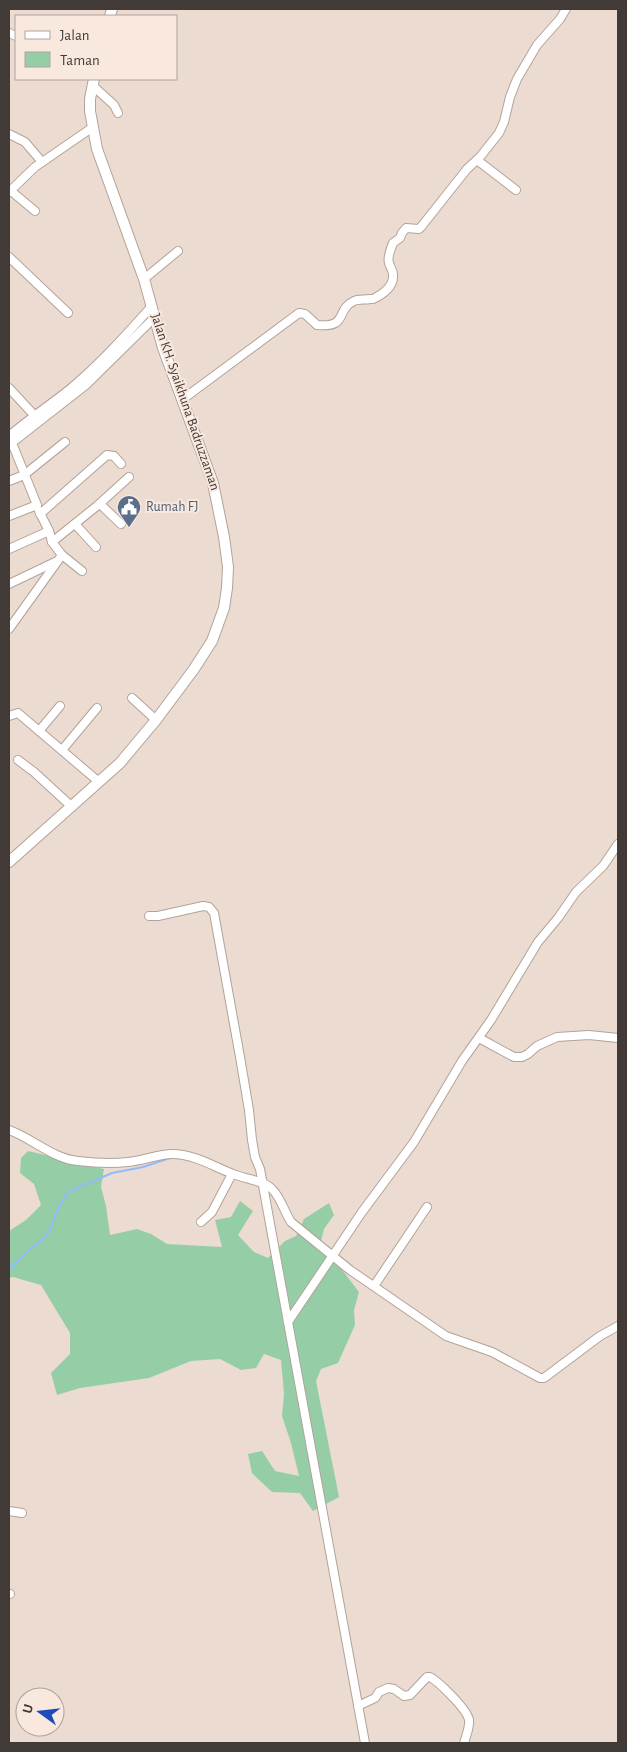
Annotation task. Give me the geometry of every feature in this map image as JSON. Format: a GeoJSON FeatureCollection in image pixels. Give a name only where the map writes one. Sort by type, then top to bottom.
{"type":"FeatureCollection","features":[{"type":"Feature","properties":{"kind":"main road","name":"Jalan KH. Syaikhuna Badruzzaman"},"geometry":{"type":"LineString","coordinates":[[11,857],[120,763],[156,720],[194,670],[212,641],[224,608],[227,588],[228,567],[214,483],[163,348],[144,279],[97,149],[90,105],[93,82]]}},
{"type":"Feature","properties":{"kind":"street"},"geometry":{"type":"LineString","coordinates":[[183,399],[299,313],[305,314],[317,325],[334,325],[354,301],[372,299],[384,294],[391,283],[393,273],[389,264],[389,258],[393,243],[400,238],[406,228],[422,227],[467,169],[499,133],[517,80],[537,45],[560,19],[566,9]]}},
{"type":"Feature","properties":{"kind":"street"},"geometry":{"type":"LineString","coordinates":[[93,82],[114,105],[118,113]]}},
{"type":"Feature","properties":{"kind":"street"},"geometry":{"type":"LineString","coordinates":[[34,211],[10,192],[35,167],[93,127]]}},
{"type":"Feature","properties":{"kind":"street"},"geometry":{"type":"LineString","coordinates":[[9,134],[24,142],[42,162]]}},
{"type":"Feature","properties":{"kind":"street"},"geometry":{"type":"LineString","coordinates":[[477,160],[516,190]]}},
{"type":"Feature","properties":{"kind":"street"},"geometry":{"type":"LineString","coordinates":[[144,279],[178,251]]}},
{"type":"Feature","properties":{"kind":"street"},"geometry":{"type":"LineString","coordinates":[[9,258],[68,313]]}},
{"type":"Feature","properties":{"kind":"street"},"geometry":{"type":"LineString","coordinates":[[10,440],[34,415],[70,389],[119,342],[152,306]]}},
{"type":"Feature","properties":{"kind":"street"},"geometry":{"type":"LineString","coordinates":[[10,440],[87,384],[155,317]]}},
{"type":"Feature","properties":{"kind":"street"},"geometry":{"type":"LineString","coordinates":[[9,388],[34,415]]}},
{"type":"Feature","properties":{"kind":"street"},"geometry":{"type":"LineString","coordinates":[[10,440],[59,558],[82,571]]}},
{"type":"Feature","properties":{"kind":"street"},"geometry":{"type":"LineString","coordinates":[[9,481],[24,475],[65,442]]}},
{"type":"Feature","properties":{"kind":"street"},"geometry":{"type":"LineString","coordinates":[[40,514],[107,455],[114,456],[120,464]]}},
{"type":"Feature","properties":{"kind":"street"},"geometry":{"type":"LineString","coordinates":[[52,542],[100,504],[129,477]]}},
{"type":"Feature","properties":{"kind":"street"},"geometry":{"type":"LineString","coordinates":[[100,504],[121,524]]}},
{"type":"Feature","properties":{"kind":"street"},"geometry":{"type":"LineString","coordinates":[[9,516],[37,505]]}},
{"type":"Feature","properties":{"kind":"street"},"geometry":{"type":"LineString","coordinates":[[74,524],[96,546]]}},
{"type":"Feature","properties":{"kind":"street"},"geometry":{"type":"LineString","coordinates":[[9,549],[49,531]]}},
{"type":"Feature","properties":{"kind":"street"},"geometry":{"type":"LineString","coordinates":[[9,584],[59,558]]}},
{"type":"Feature","properties":{"kind":"street"},"geometry":{"type":"LineString","coordinates":[[9,629],[59,558]]}},
{"type":"Feature","properties":{"kind":"street"},"geometry":{"type":"LineString","coordinates":[[132,698],[156,720]]}},
{"type":"Feature","properties":{"kind":"street"},"geometry":{"type":"LineString","coordinates":[[40,731],[60,706]]}},
{"type":"Feature","properties":{"kind":"street"},"geometry":{"type":"LineString","coordinates":[[62,750],[97,708]]}},
{"type":"Feature","properties":{"kind":"street"},"geometry":{"type":"LineString","coordinates":[[9,716],[18,713],[99,782]]}},
{"type":"Feature","properties":{"kind":"street"},"geometry":{"type":"LineString","coordinates":[[18,760],[71,806]]}},
{"type":"Feature","properties":{"kind":"street"},"geometry":{"type":"LineString","coordinates":[[288,1322],[362,1212],[414,1142],[462,1061],[538,942],[576,892],[603,866],[618,844]]}},
{"type":"Feature","properties":{"kind":"street"},"geometry":{"type":"LineString","coordinates":[[149,916],[203,906],[209,907],[214,912],[249,1110],[255,1157],[260,1169],[365,1743]]}},
{"type":"Feature","properties":{"kind":"street"},"geometry":{"type":"LineString","coordinates":[[478,1038],[514,1058],[522,1057],[537,1046],[557,1037],[589,1035],[618,1038]]}},
{"type":"Feature","properties":{"kind":"street"},"geometry":{"type":"LineString","coordinates":[[9,1130],[55,1154],[76,1161],[128,1162],[171,1154],[195,1159],[232,1174],[262,1183],[271,1188],[279,1197],[284,1211],[291,1222],[350,1270],[446,1336],[492,1352],[540,1378],[544,1378],[600,1336],[618,1326]]}},
{"type":"Feature","properties":{"kind":"street"},"geometry":{"type":"LineString","coordinates":[[201,1222],[212,1212],[232,1174]]}},
{"type":"Feature","properties":{"kind":"street"},"geometry":{"type":"LineString","coordinates":[[374,1286],[427,1207]]}},
{"type":"Feature","properties":{"kind":"street"},"geometry":{"type":"LineString","coordinates":[[9,1511],[22,1513]]}},
{"type":"Feature","properties":{"kind":"street"},"geometry":{"type":"LineString","coordinates":[[358,1706],[375,1698],[388,1688],[394,1689],[404,1696],[410,1695],[427,1677],[430,1677],[450,1694],[467,1716],[468,1725],[464,1743]]}},
{"type":"Feature","properties":{"kind":"green space"},"geometry":{"type":"Polygon","coordinates":[[[28,1151],[104,1169],[101,1187],[110,1235],[137,1229],[151,1234],[167,1244],[222,1247],[215,1220],[231,1217],[240,1201],[253,1211],[238,1235],[254,1252],[268,1258],[285,1241],[296,1236],[304,1219],[329,1203],[334,1215],[324,1229],[320,1245],[359,1292],[354,1310],[355,1325],[338,1363],[321,1369],[316,1381],[339,1497],[313,1511],[300,1493],[272,1492],[252,1473],[248,1454],[262,1451],[275,1471],[299,1476],[282,1416],[284,1394],[281,1360],[264,1354],[256,1368],[241,1370],[220,1359],[191,1361],[149,1378],[80,1388],[57,1395],[51,1373],[70,1354],[70,1333],[41,1285],[13,1277],[9,1278],[9,1231],[26,1220],[41,1205],[34,1184],[20,1173],[21,1158],[28,1151]]]}},
{"type":"Feature","properties":{"kind":"waterway"},"geometry":{"type":"LineString","coordinates":[[9,1269],[42,1240],[51,1228],[57,1210],[68,1192],[112,1173],[143,1167],[170,1158]]}},
{"type":"Feature","properties":{"kind":"place","name":"Rumah FJ"},"geometry":{"type":"Point","coordinates":[129,528]}}]}
